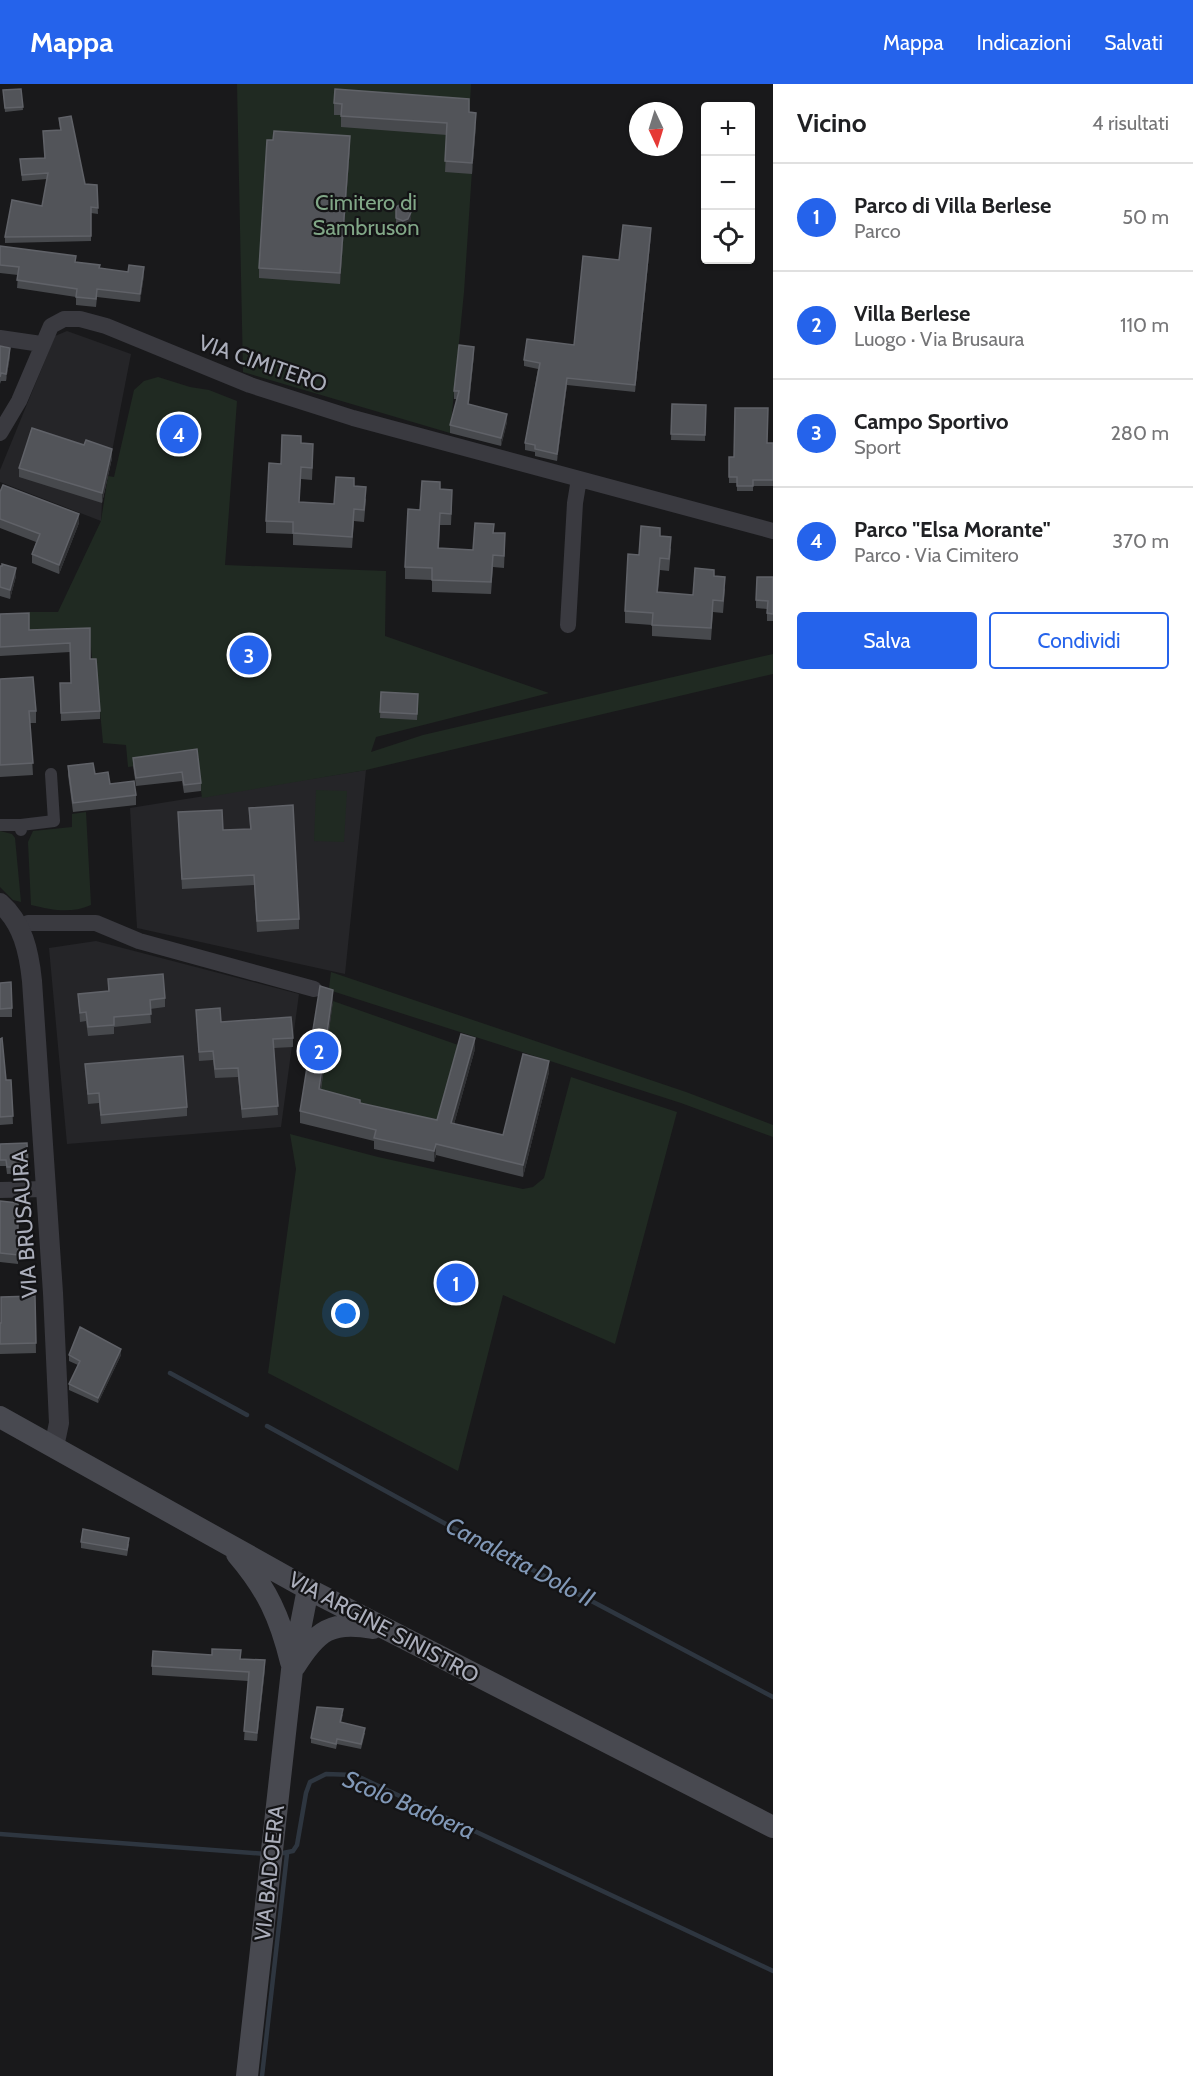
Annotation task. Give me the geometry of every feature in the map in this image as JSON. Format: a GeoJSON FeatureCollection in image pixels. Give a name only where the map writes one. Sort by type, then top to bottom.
{"type":"FeatureCollection","features":[{"type":"Feature","properties":{"kind":"main road","name":"VIA ARGINE SINISTRO"},"geometry":{"type":"LineString","coordinates":[[0,1417],[308,1589],[773,1827]]}},
{"type":"Feature","properties":{"kind":"main road","name":"VIA BADOERA"},"geometry":{"type":"LineString","coordinates":[[228,1543],[268,1595],[279,1620],[292,1670]]}},
{"type":"Feature","properties":{"kind":"main road","name":"VIA BADOERA"},"geometry":{"type":"LineString","coordinates":[[247,2076],[292,1670],[308,1589]]}},
{"type":"Feature","properties":{"kind":"main road","name":"VIA BADOERA"},"geometry":{"type":"LineString","coordinates":[[292,1670],[307,1647],[322,1632],[331,1628],[353,1625],[392,1632]]}},
{"type":"Feature","properties":{"kind":"street","name":"VIA CIMITERO"},"geometry":{"type":"LineString","coordinates":[[0,433],[19,401],[41,344],[51,326],[57,321],[71,318],[90,321],[269,392],[354,418],[773,531]]}},
{"type":"Feature","properties":{"kind":"street"},"geometry":{"type":"LineString","coordinates":[[0,338],[41,344]]}},
{"type":"Feature","properties":{"kind":"street"},"geometry":{"type":"LineString","coordinates":[[568,625],[575,503],[579,479]]}},
{"type":"Feature","properties":{"kind":"street"},"geometry":{"type":"LineString","coordinates":[[0,825],[21,827],[54,821],[51,774]]}},
{"type":"Feature","properties":{"kind":"street","name":"VIA BRUSAURA"},"geometry":{"type":"LineString","coordinates":[[0,903],[19,927],[27,944],[32,981],[59,1424],[54,1447]]}},
{"type":"Feature","properties":{"kind":"street"},"geometry":{"type":"LineString","coordinates":[[19,927],[28,923],[96,923],[139,941],[314,989]]}},
{"type":"Feature","properties":{"kind":"street"},"geometry":{"type":"LineString","coordinates":[[0,1190],[46,1189]]}},
{"type":"Feature","properties":{"kind":"shaded area"},"geometry":{"type":"Polygon","coordinates":[[[67,331],[131,354],[102,503],[101,521],[0,482],[0,470],[55,336],[67,331]]]}},
{"type":"Feature","properties":{"kind":"shaded area"},"geometry":{"type":"Polygon","coordinates":[[[366,770],[345,974],[137,928],[130,808],[366,770]]]}},
{"type":"Feature","properties":{"kind":"shaded area"},"geometry":{"type":"Polygon","coordinates":[[[96,941],[299,994],[281,1127],[67,1144],[49,948],[96,941]]]}},
{"type":"Feature","properties":{"kind":"green space","name":"Cimitero di Sambruson"},"geometry":{"type":"Polygon","coordinates":[[[237,84],[471,84],[469,124],[475,125],[464,292],[450,433],[243,372],[237,84]]]}},
{"type":"Feature","properties":{"kind":"green space"},"geometry":{"type":"Polygon","coordinates":[[[158,377],[209,390],[237,401],[225,565],[386,571],[385,636],[549,693],[376,737],[371,752],[423,735],[773,654],[773,674],[366,770],[202,798],[197,758],[128,767],[126,745],[103,743],[96,668],[93,668],[90,637],[29,638],[29,612],[58,612],[101,521],[108,476],[114,477],[134,390],[144,381],[158,377]]]}},
{"type":"Feature","properties":{"kind":"green space"},"geometry":{"type":"Polygon","coordinates":[[[316,790],[347,791],[344,842],[314,841],[316,790]]]}},
{"type":"Feature","properties":{"kind":"green space"},"geometry":{"type":"Polygon","coordinates":[[[86,812],[91,905],[69,910],[54,910],[31,905],[28,842],[33,831],[72,827],[72,814],[86,812]]]}},
{"type":"Feature","properties":{"kind":"green space"},"geometry":{"type":"Polygon","coordinates":[[[0,831],[12,834],[15,838],[21,902],[13,900],[0,887],[0,831]]]}},
{"type":"Feature","properties":{"kind":"green space"},"geometry":{"type":"Polygon","coordinates":[[[331,972],[686,1092],[773,1125],[773,1137],[681,1103],[332,991],[329,988],[331,972]]]}},
{"type":"Feature","properties":{"kind":"green space"},"geometry":{"type":"Polygon","coordinates":[[[333,1001],[461,1046],[442,1133],[319,1101],[333,1001]]]}},
{"type":"Feature","properties":{"kind":"green space"},"geometry":{"type":"Polygon","coordinates":[[[571,1077],[677,1112],[615,1344],[503,1295],[458,1471],[268,1373],[296,1169],[290,1134],[378,1157],[523,1189],[533,1187],[544,1178],[571,1077]]]}},
{"type":"Feature","properties":{"kind":"building"},"geometry":{"type":"Polygon","coordinates":[[[21,89],[23,107],[5,108],[3,90],[21,89]]]}},
{"type":"Feature","properties":{"kind":"building"},"geometry":{"type":"Polygon","coordinates":[[[335,89],[469,99],[469,112],[476,113],[472,163],[445,161],[447,123],[341,116],[342,104],[334,103],[335,89]]]}},
{"type":"Feature","properties":{"kind":"building"},"geometry":{"type":"Polygon","coordinates":[[[71,116],[85,184],[97,185],[98,208],[91,207],[91,236],[5,237],[12,200],[42,206],[48,173],[22,175],[20,159],[45,158],[43,131],[61,130],[59,118],[71,116]]]}},
{"type":"Feature","properties":{"kind":"building"},"geometry":{"type":"Polygon","coordinates":[[[274,131],[350,136],[340,273],[259,268],[267,140],[273,140],[274,131]]]}},
{"type":"Feature","properties":{"kind":"building"},"geometry":{"type":"Polygon","coordinates":[[[401,204],[408,206],[411,212],[408,219],[403,221],[396,218],[396,207],[401,204]]]}},
{"type":"Feature","properties":{"kind":"building"},"geometry":{"type":"Polygon","coordinates":[[[623,225],[651,228],[635,385],[567,378],[557,454],[535,449],[535,445],[525,443],[540,363],[524,360],[527,339],[574,345],[583,256],[619,260],[623,225]]]}},
{"type":"Feature","properties":{"kind":"building"},"geometry":{"type":"Polygon","coordinates":[[[0,246],[76,256],[75,262],[100,265],[99,268],[128,272],[129,265],[144,267],[140,294],[97,289],[96,299],[76,297],[77,289],[17,280],[19,267],[0,265],[0,246]]]}},
{"type":"Feature","properties":{"kind":"building"},"geometry":{"type":"Polygon","coordinates":[[[459,345],[474,347],[468,404],[507,414],[501,438],[450,425],[459,391],[454,391],[459,345]]]}},
{"type":"Feature","properties":{"kind":"building"},"geometry":{"type":"Polygon","coordinates":[[[0,346],[10,348],[6,374],[1,373],[0,377],[0,346]]]}},
{"type":"Feature","properties":{"kind":"building"},"geometry":{"type":"Polygon","coordinates":[[[672,404],[706,405],[705,435],[671,434],[672,404]]]}},
{"type":"Feature","properties":{"kind":"building"},"geometry":{"type":"Polygon","coordinates":[[[735,408],[768,408],[767,443],[773,443],[773,480],[753,480],[753,486],[737,486],[737,477],[729,477],[729,457],[734,457],[735,408]]]}},
{"type":"Feature","properties":{"kind":"building"},"geometry":{"type":"Polygon","coordinates":[[[32,428],[84,445],[86,440],[112,449],[102,493],[19,468],[32,428]]]}},
{"type":"Feature","properties":{"kind":"building"},"geometry":{"type":"Polygon","coordinates":[[[282,435],[301,436],[301,443],[313,444],[312,468],[301,467],[299,502],[334,504],[336,477],[354,478],[354,486],[366,487],[364,510],[354,509],[352,537],[293,533],[293,522],[266,521],[269,463],[281,464],[282,435]]]}},
{"type":"Feature","properties":{"kind":"building"},"geometry":{"type":"Polygon","coordinates":[[[422,481],[440,482],[440,489],[452,490],[451,514],[440,513],[438,548],[473,550],[475,523],[494,524],[493,533],[505,533],[504,556],[493,555],[491,582],[432,580],[432,568],[405,567],[408,509],[420,510],[422,481]]]}},
{"type":"Feature","properties":{"kind":"building"},"geometry":{"type":"Polygon","coordinates":[[[3,485],[79,514],[59,565],[32,554],[40,534],[0,519],[0,492],[3,485]]]}},
{"type":"Feature","properties":{"kind":"building"},"geometry":{"type":"Polygon","coordinates":[[[641,526],[660,528],[660,536],[671,537],[669,559],[660,558],[657,592],[693,595],[695,568],[714,570],[714,576],[725,577],[723,601],[713,600],[711,628],[652,625],[653,613],[625,611],[628,554],[639,555],[641,526]]]}},
{"type":"Feature","properties":{"kind":"building"},"geometry":{"type":"Polygon","coordinates":[[[2,564],[16,568],[10,590],[0,587],[0,566],[2,564]]]}},
{"type":"Feature","properties":{"kind":"building"},"geometry":{"type":"Polygon","coordinates":[[[757,577],[773,577],[773,614],[767,613],[768,601],[756,600],[757,577]]]}},
{"type":"Feature","properties":{"kind":"building"},"geometry":{"type":"Polygon","coordinates":[[[29,613],[29,630],[90,628],[90,659],[96,659],[100,711],[61,713],[60,683],[71,683],[70,643],[0,647],[0,614],[29,613]]]}},
{"type":"Feature","properties":{"kind":"building"},"geometry":{"type":"Polygon","coordinates":[[[33,677],[36,711],[29,711],[33,763],[0,765],[0,679],[33,677]]]}},
{"type":"Feature","properties":{"kind":"building"},"geometry":{"type":"Polygon","coordinates":[[[381,692],[418,694],[417,714],[380,712],[381,692]]]}},
{"type":"Feature","properties":{"kind":"building"},"geometry":{"type":"Polygon","coordinates":[[[197,749],[201,783],[184,785],[182,772],[136,778],[133,758],[197,749]]]}},
{"type":"Feature","properties":{"kind":"building"},"geometry":{"type":"Polygon","coordinates":[[[93,763],[95,774],[108,772],[110,784],[134,781],[136,795],[73,803],[68,766],[93,763]]]}},
{"type":"Feature","properties":{"kind":"building"},"geometry":{"type":"Polygon","coordinates":[[[293,805],[299,919],[257,921],[254,875],[182,879],[178,812],[222,810],[223,830],[251,829],[249,808],[293,805]]]}},
{"type":"Feature","properties":{"kind":"building"},"geometry":{"type":"Polygon","coordinates":[[[163,974],[165,998],[150,1000],[151,1014],[114,1017],[114,1025],[88,1027],[86,1012],[80,1013],[78,994],[109,991],[108,979],[163,974]]]}},
{"type":"Feature","properties":{"kind":"building"},"geometry":{"type":"Polygon","coordinates":[[[11,982],[12,1008],[0,1009],[0,983],[11,982]]]}},
{"type":"Feature","properties":{"kind":"building"},"geometry":{"type":"Polygon","coordinates":[[[320,986],[333,990],[319,1089],[360,1100],[360,1103],[437,1120],[461,1034],[475,1038],[451,1123],[503,1135],[523,1054],[549,1061],[523,1165],[436,1144],[434,1151],[374,1138],[376,1130],[300,1111],[320,986]]]}},
{"type":"Feature","properties":{"kind":"building"},"geometry":{"type":"Polygon","coordinates":[[[220,1008],[221,1022],[291,1017],[293,1038],[273,1039],[278,1106],[242,1109],[238,1068],[215,1069],[213,1051],[199,1052],[196,1010],[220,1008]]]}},
{"type":"Feature","properties":{"kind":"building"},"geometry":{"type":"Polygon","coordinates":[[[2,1038],[6,1080],[11,1080],[13,1116],[0,1117],[0,1039],[2,1038]]]}},
{"type":"Feature","properties":{"kind":"building"},"geometry":{"type":"Polygon","coordinates":[[[183,1056],[187,1107],[101,1115],[99,1093],[88,1094],[85,1064],[183,1056]]]}},
{"type":"Feature","properties":{"kind":"building"},"geometry":{"type":"Polygon","coordinates":[[[27,1143],[28,1167],[7,1167],[6,1160],[0,1160],[0,1144],[27,1143]]]}},
{"type":"Feature","properties":{"kind":"building"},"geometry":{"type":"Polygon","coordinates":[[[0,1201],[18,1203],[18,1255],[0,1253],[0,1201]]]}},
{"type":"Feature","properties":{"kind":"building"},"geometry":{"type":"Polygon","coordinates":[[[35,1296],[36,1343],[0,1344],[1,1297],[35,1296]]]}},
{"type":"Feature","properties":{"kind":"building"},"geometry":{"type":"Polygon","coordinates":[[[80,1327],[121,1349],[98,1398],[69,1384],[80,1361],[69,1355],[80,1327]]]}},
{"type":"Feature","properties":{"kind":"building"},"geometry":{"type":"Polygon","coordinates":[[[83,1529],[129,1538],[127,1550],[81,1542],[83,1529]]]}},
{"type":"Feature","properties":{"kind":"building"},"geometry":{"type":"Polygon","coordinates":[[[212,1649],[241,1650],[240,1659],[265,1660],[257,1733],[244,1731],[249,1672],[152,1666],[153,1651],[212,1655],[212,1649]]]}},
{"type":"Feature","properties":{"kind":"building"},"geometry":{"type":"Polygon","coordinates":[[[317,1707],[343,1709],[340,1722],[365,1728],[361,1744],[337,1739],[336,1744],[311,1738],[317,1707]]]}},
{"type":"Feature","properties":{"kind":"waterway","name":"Canaletta Dolo II"},"geometry":{"type":"LineString","coordinates":[[170,1373],[247,1415]]}},
{"type":"Feature","properties":{"kind":"waterway","name":"Canaletta Dolo II"},"geometry":{"type":"LineString","coordinates":[[267,1426],[444,1523],[773,1697]]}},
{"type":"Feature","properties":{"kind":"waterway","name":"Scolo Badoera"},"geometry":{"type":"LineString","coordinates":[[278,1854],[293,1851],[297,1845],[310,1782],[326,1774],[355,1775],[773,1971]]}},
{"type":"Feature","properties":{"kind":"waterway","name":"Scolo Badoera"},"geometry":{"type":"LineString","coordinates":[[0,1834],[266,1854]]}},
{"type":"Feature","properties":{"kind":"waterway"},"geometry":{"type":"LineString","coordinates":[[262,2076],[287,1854]]}},
{"type":"Feature","properties":{"kind":"place","name":"Parco \"Elsa Morante\""},"geometry":{"type":"Point","coordinates":[179,434]}},
{"type":"Feature","properties":{"kind":"place","name":"Campo Sportivo"},"geometry":{"type":"Point","coordinates":[249,655]}},
{"type":"Feature","properties":{"kind":"place","name":"Villa Berlese"},"geometry":{"type":"Point","coordinates":[319,1051]}},
{"type":"Feature","properties":{"kind":"place","name":"Parco di Villa Berlese"},"geometry":{"type":"Point","coordinates":[456,1283]}}]}
